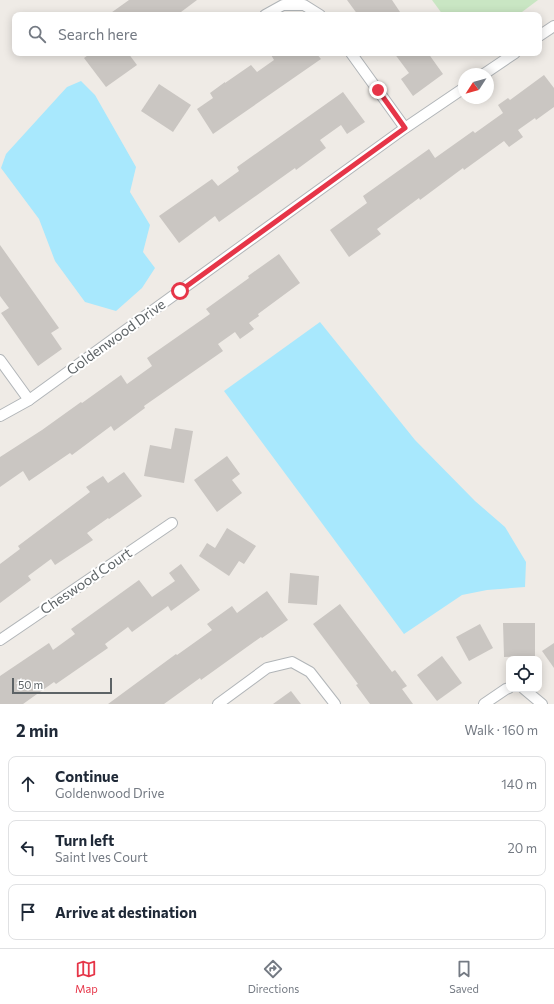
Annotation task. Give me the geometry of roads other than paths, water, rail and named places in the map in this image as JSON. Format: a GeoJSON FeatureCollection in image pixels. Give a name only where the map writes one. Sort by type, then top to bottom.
{"type":"FeatureCollection","features":[{"type":"Feature","properties":{"kind":"street"},"geometry":{"type":"LineString","coordinates":[[271,12],[283,6],[304,5],[315,12]]}},
{"type":"Feature","properties":{"kind":"street"},"geometry":{"type":"LineString","coordinates":[[542,34],[554,26]]}},
{"type":"Feature","properties":{"kind":"street"},"geometry":{"type":"LineString","coordinates":[[353,56],[405,128]]}},
{"type":"Feature","properties":{"kind":"street"},"geometry":{"type":"LineString","coordinates":[[493,68],[511,56]]}},
{"type":"Feature","properties":{"kind":"street","name":"Goldenwood Drive"},"geometry":{"type":"LineString","coordinates":[[0,416],[29,400],[405,128],[458,92]]}},
{"type":"Feature","properties":{"kind":"street"},"geometry":{"type":"LineString","coordinates":[[0,360],[29,400]]}},
{"type":"Feature","properties":{"kind":"street","name":"Cheswood Court"},"geometry":{"type":"LineString","coordinates":[[0,640],[172,523]]}},
{"type":"Feature","properties":{"kind":"street"},"geometry":{"type":"LineString","coordinates":[[218,704],[267,668],[292,662],[310,672],[335,704]]}},
{"type":"Feature","properties":{"kind":"street"},"geometry":{"type":"LineString","coordinates":[[484,704],[506,689]]}},
{"type":"Feature","properties":{"kind":"street"},"geometry":{"type":"LineString","coordinates":[[528,692],[542,704]]}},
{"type":"Feature","properties":{"kind":"water"},"geometry":{"type":"Polygon","coordinates":[[[81,81],[95,95],[136,167],[130,192],[150,225],[143,252],[155,268],[142,288],[116,311],[85,302],[55,261],[39,219],[1,168],[6,154],[67,87],[81,81]]]}},
{"type":"Feature","properties":{"kind":"water"},"geometry":{"type":"Polygon","coordinates":[[[320,322],[415,440],[475,501],[505,527],[526,562],[525,587],[487,590],[462,595],[404,634],[224,391],[320,322]]]}}]}
